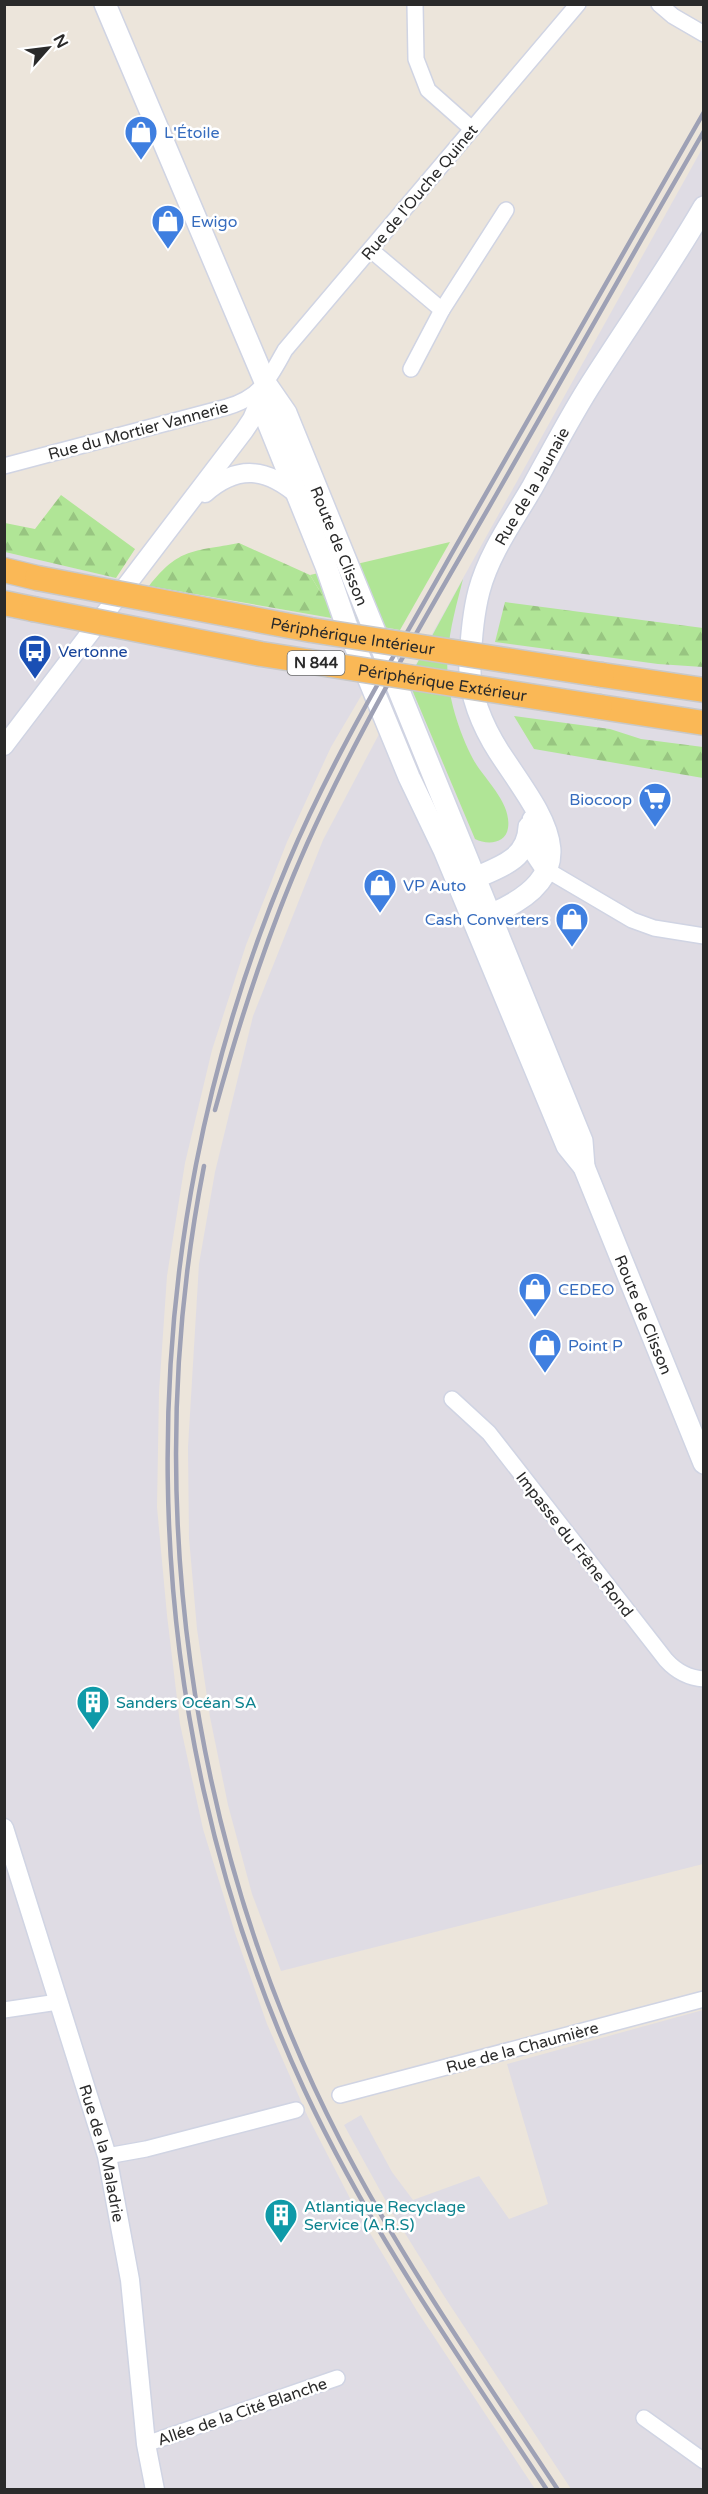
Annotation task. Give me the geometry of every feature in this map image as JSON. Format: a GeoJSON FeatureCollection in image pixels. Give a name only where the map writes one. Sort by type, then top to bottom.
{"type":"FeatureCollection","features":[{"type":"Feature","properties":{"kind":"highway","name":"Périphérique Intérieur"},"geometry":{"type":"LineString","coordinates":[[4,570],[311,630],[704,690]]}},
{"type":"Feature","properties":{"kind":"highway","name":"Périphérique Extérieur"},"geometry":{"type":"LineString","coordinates":[[4,603],[261,654],[704,723]]}},
{"type":"Feature","properties":{"kind":"main road","name":"Route de Clisson"},"geometry":{"type":"LineString","coordinates":[[105,4],[266,384],[286,413],[476,887],[484,921]]}},
{"type":"Feature","properties":{"kind":"main road","name":"Rue de la Jaunaie"},"geometry":{"type":"LineString","coordinates":[[547,870],[549,837],[543,820],[498,750],[483,722],[470,680],[473,628],[479,590],[492,559],[587,389],[704,207]]}},
{"type":"Feature","properties":{"kind":"main road","name":"Route de Clisson"},"geometry":{"type":"LineString","coordinates":[[266,384],[267,420],[299,496],[346,624],[394,739],[484,921],[582,1140],[584,1167],[704,1463]]}},
{"type":"Feature","properties":{"kind":"main road","name":"Route de Clisson"},"geometry":{"type":"LineString","coordinates":[[394,739],[409,748],[476,887]]}},
{"type":"Feature","properties":{"kind":"main road","name":"Rue de la Jaunaie"},"geometry":{"type":"LineString","coordinates":[[523,787],[524,801],[539,833],[533,849],[547,870]]}},
{"type":"Feature","properties":{"kind":"main road","name":"Rue de la Jaunaie"},"geometry":{"type":"LineString","coordinates":[[476,887],[517,856],[527,840],[529,815]]}},
{"type":"Feature","properties":{"kind":"main road"},"geometry":{"type":"LineString","coordinates":[[484,921],[511,906],[531,891],[547,870]]}},
{"type":"Feature","properties":{"kind":"street"},"geometry":{"type":"LineString","coordinates":[[415,4],[416,59],[428,90],[472,129]]}},
{"type":"Feature","properties":{"kind":"street","name":"Rue de l'Ouche Quinet"},"geometry":{"type":"LineString","coordinates":[[266,384],[285,350],[578,4]]}},
{"type":"Feature","properties":{"kind":"street"},"geometry":{"type":"LineString","coordinates":[[659,4],[673,16],[704,34]]}},
{"type":"Feature","properties":{"kind":"street"},"geometry":{"type":"LineString","coordinates":[[411,369],[442,310],[506,210]]}},
{"type":"Feature","properties":{"kind":"street"},"geometry":{"type":"LineString","coordinates":[[370,250],[442,310]]}},
{"type":"Feature","properties":{"kind":"street","name":"Rue du Mortier Vannerie"},"geometry":{"type":"LineString","coordinates":[[4,466],[239,403],[249,399],[266,384]]}},
{"type":"Feature","properties":{"kind":"street"},"geometry":{"type":"LineString","coordinates":[[4,746],[252,419],[266,384]]}},
{"type":"Feature","properties":{"kind":"street"},"geometry":{"type":"LineString","coordinates":[[183,512],[217,482],[227,476],[247,472],[273,478],[299,496]]}},
{"type":"Feature","properties":{"kind":"street"},"geometry":{"type":"LineString","coordinates":[[547,870],[632,920],[654,928],[704,936]]}},
{"type":"Feature","properties":{"kind":"street","name":"Impasse du Frêne Rond"},"geometry":{"type":"LineString","coordinates":[[452,1399],[489,1434],[666,1660],[675,1670],[704,1679]]}},
{"type":"Feature","properties":{"kind":"street","name":"Rue de la Maladrie"},"geometry":{"type":"LineString","coordinates":[[4,1828],[107,2156],[130,2280],[146,2444],[154,2490]]}},
{"type":"Feature","properties":{"kind":"street","name":"Rue de la Chaumière"},"geometry":{"type":"LineString","coordinates":[[340,2095],[704,1999]]}},
{"type":"Feature","properties":{"kind":"street"},"geometry":{"type":"LineString","coordinates":[[4,2010],[58,2002]]}},
{"type":"Feature","properties":{"kind":"street"},"geometry":{"type":"LineString","coordinates":[[107,2156],[146,2149],[296,2110]]}},
{"type":"Feature","properties":{"kind":"street","name":"Allée de la Cité Blanche"},"geometry":{"type":"LineString","coordinates":[[146,2444],[337,2378]]}},
{"type":"Feature","properties":{"kind":"street"},"geometry":{"type":"LineString","coordinates":[[644,2418],[704,2461]]}},
{"type":"Feature","properties":{"kind":"shaded area"},"geometry":{"type":"Polygon","coordinates":[[[703,147],[703,1864],[281,1971],[252,1894],[228,1805],[210,1717],[197,1629],[189,1538],[188,1447],[199,1264],[215,1172],[253,1016],[323,840],[432,634],[703,147]]]}},
{"type":"Feature","properties":{"kind":"shaded area"},"geometry":{"type":"Polygon","coordinates":[[[5,552],[168,590],[400,630],[331,747],[287,842],[246,945],[212,1050],[185,1163],[167,1276],[159,1392],[157,1507],[180,1724],[203,1829],[236,1936],[267,2024],[308,2117],[356,2210],[417,2311],[535,2489],[5,2490],[5,552]]]}},
{"type":"Feature","properties":{"kind":"shaded area"},"geometry":{"type":"Polygon","coordinates":[[[703,2010],[703,2489],[571,2489],[444,2296],[393,2214],[344,2125],[361,2115],[392,2172],[413,2200],[479,2176],[509,2219],[548,2204],[507,2064],[703,2010]]]}},
{"type":"Feature","properties":{"kind":"green space"},"geometry":{"type":"Polygon","coordinates":[[[61,495],[135,549],[116,578],[5,552],[5,523],[35,529],[61,495]]]}},
{"type":"Feature","properties":{"kind":"green space"},"geometry":{"type":"Polygon","coordinates":[[[450,542],[400,630],[337,619],[310,575],[450,542]]]}},
{"type":"Feature","properties":{"kind":"green space"},"geometry":{"type":"Polygon","coordinates":[[[239,543],[310,575],[337,619],[149,586],[170,564],[188,553],[239,543]]]}},
{"type":"Feature","properties":{"kind":"green space"},"geometry":{"type":"Polygon","coordinates":[[[463,579],[450,633],[448,679],[453,707],[467,747],[506,809],[508,828],[504,837],[495,842],[475,839],[408,680],[463,579]]]}},
{"type":"Feature","properties":{"kind":"green space"},"geometry":{"type":"Polygon","coordinates":[[[505,602],[703,628],[703,667],[658,664],[495,642],[505,602]]]}},
{"type":"Feature","properties":{"kind":"green space"},"geometry":{"type":"Polygon","coordinates":[[[514,716],[610,729],[641,739],[703,747],[703,778],[534,749],[514,716]]]}},
{"type":"Feature","properties":{"kind":"railway"},"geometry":{"type":"LineString","coordinates":[[547,2490],[418,2294],[358,2193],[304,2089],[246,1942],[204,1790],[178,1635],[168,1478],[174,1321],[196,1165],[234,1012],[288,863],[325,784],[366,706],[704,112]]}},
{"type":"Feature","properties":{"kind":"railway"},"geometry":{"type":"LineString","coordinates":[[215,1110],[234,1042],[267,942],[328,799],[397,668],[704,131]]}},
{"type":"Feature","properties":{"kind":"railway"},"geometry":{"type":"LineString","coordinates":[[204,1166],[185,1290],[177,1414],[179,1540],[191,1664],[213,1788],[245,1909],[288,2026],[340,2140],[364,2185],[472,2361],[558,2490]]}},
{"type":"Feature","properties":{"kind":"place","name":"L'Étoile"},"geometry":{"type":"Point","coordinates":[141,161]}},
{"type":"Feature","properties":{"kind":"place","name":"Ewigo"},"geometry":{"type":"Point","coordinates":[168,250]}},
{"type":"Feature","properties":{"kind":"place","name":"Vertonne"},"geometry":{"type":"Point","coordinates":[35,680]}},
{"type":"Feature","properties":{"kind":"place","name":"Biocoop"},"geometry":{"type":"Point","coordinates":[655,828]}},
{"type":"Feature","properties":{"kind":"place","name":"VP Auto"},"geometry":{"type":"Point","coordinates":[380,914]}},
{"type":"Feature","properties":{"kind":"place","name":"Cash Converters"},"geometry":{"type":"Point","coordinates":[572,948]}},
{"type":"Feature","properties":{"kind":"place","name":"CEDEO"},"geometry":{"type":"Point","coordinates":[535,1318]}},
{"type":"Feature","properties":{"kind":"place","name":"Point P"},"geometry":{"type":"Point","coordinates":[545,1374]}},
{"type":"Feature","properties":{"kind":"place","name":"Sanders Océan SA"},"geometry":{"type":"Point","coordinates":[93,1731]}},
{"type":"Feature","properties":{"kind":"place","name":"Atlantique Recyclage Service (A.R.S)"},"geometry":{"type":"Point","coordinates":[281,2244]}}]}
